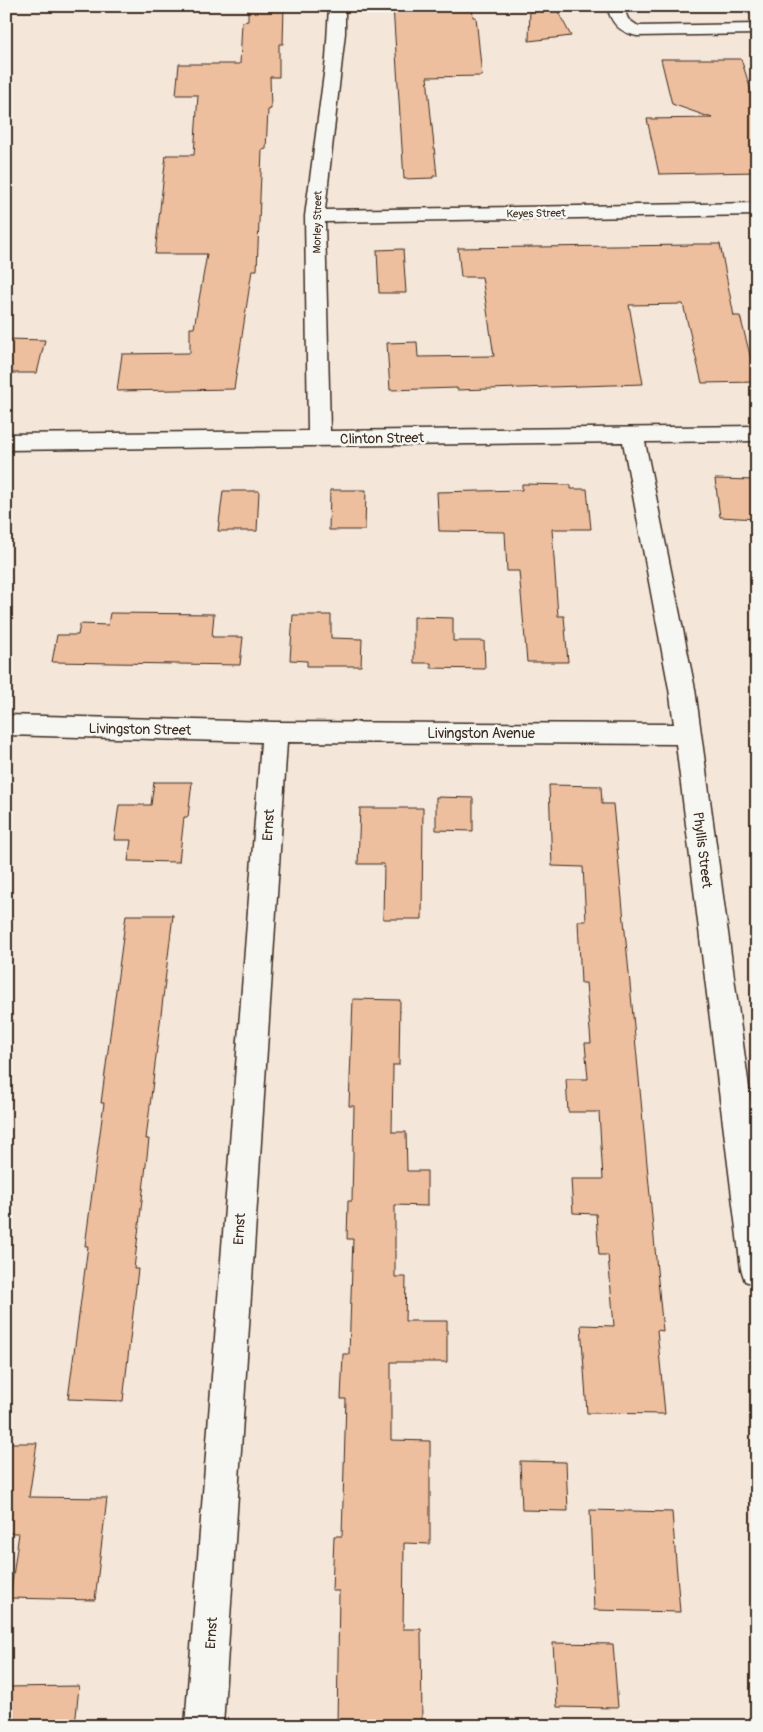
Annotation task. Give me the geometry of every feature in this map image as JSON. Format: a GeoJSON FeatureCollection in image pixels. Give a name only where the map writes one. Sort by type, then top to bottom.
{"type":"FeatureCollection","features":[{"type":"Feature","properties":{"kind":"street","name":"Morley Street"},"geometry":{"type":"LineString","coordinates":[[319,439],[315,216],[335,63],[336,6]]}},
{"type":"Feature","properties":{"kind":"street"},"geometry":{"type":"LineString","coordinates":[[617,14],[627,28],[654,32],[757,29]]}},
{"type":"Feature","properties":{"kind":"street","name":"Keyes Street"},"geometry":{"type":"LineString","coordinates":[[315,216],[757,209]]}},
{"type":"Feature","properties":{"kind":"street","name":"Clinton Street"},"geometry":{"type":"LineString","coordinates":[[6,442],[757,433]]}},
{"type":"Feature","properties":{"kind":"street","name":"Phyllis Street"},"geometry":{"type":"LineString","coordinates":[[632,434],[682,689],[757,1269]]}},
{"type":"Feature","properties":{"kind":"street","name":"Livingston Street"},"geometry":{"type":"LineString","coordinates":[[6,725],[275,732]]}},
{"type":"Feature","properties":{"kind":"street","name":"Livingston Avenue"},"geometry":{"type":"LineString","coordinates":[[275,732],[688,734]]}},
{"type":"Feature","properties":{"kind":"street","name":"Ernst"},"geometry":{"type":"LineString","coordinates":[[204,1726],[275,732]]}},
{"type":"Feature","properties":{"kind":"building"},"geometry":{"type":"Polygon","coordinates":[[[248,6],[284,6],[283,44],[279,44],[279,77],[270,77],[271,109],[268,110],[266,149],[262,150],[257,270],[252,270],[234,389],[117,391],[122,354],[190,353],[190,328],[194,328],[207,254],[155,254],[166,155],[194,155],[198,95],[176,95],[179,64],[240,64],[242,22],[248,21],[248,6]]]}},
{"type":"Feature","properties":{"kind":"building"},"geometry":{"type":"Polygon","coordinates":[[[393,6],[472,6],[473,17],[476,17],[482,76],[427,77],[437,176],[433,176],[433,178],[404,179],[393,6]]]}},
{"type":"Feature","properties":{"kind":"building"},"geometry":{"type":"Polygon","coordinates":[[[530,6],[555,6],[571,36],[529,41],[530,6]]]}},
{"type":"Feature","properties":{"kind":"building"},"geometry":{"type":"Polygon","coordinates":[[[661,59],[741,59],[757,109],[757,172],[659,174],[647,119],[712,118],[672,104],[661,59]]]}},
{"type":"Feature","properties":{"kind":"building"},"geometry":{"type":"Polygon","coordinates":[[[720,244],[734,316],[740,316],[757,382],[702,383],[683,304],[629,305],[643,384],[457,390],[457,388],[390,390],[387,343],[417,342],[418,357],[494,356],[482,277],[461,277],[458,248],[720,244]]]}},
{"type":"Feature","properties":{"kind":"building"},"geometry":{"type":"Polygon","coordinates":[[[403,249],[406,293],[379,293],[377,250],[403,249]]]}},
{"type":"Feature","properties":{"kind":"building"},"geometry":{"type":"Polygon","coordinates":[[[6,339],[45,340],[37,373],[6,373],[6,339]]]}},
{"type":"Feature","properties":{"kind":"building"},"geometry":{"type":"Polygon","coordinates":[[[715,479],[755,480],[757,519],[720,517],[715,479]]]}},
{"type":"Feature","properties":{"kind":"building"},"geometry":{"type":"Polygon","coordinates":[[[522,484],[571,485],[571,489],[587,489],[591,529],[552,529],[558,616],[564,616],[568,662],[527,662],[519,571],[507,571],[505,532],[439,531],[437,492],[522,490],[522,484]]]}},
{"type":"Feature","properties":{"kind":"building"},"geometry":{"type":"Polygon","coordinates":[[[330,490],[366,490],[365,530],[329,530],[330,490]]]}},
{"type":"Feature","properties":{"kind":"building"},"geometry":{"type":"Polygon","coordinates":[[[223,491],[259,491],[257,531],[218,531],[223,491]]]}},
{"type":"Feature","properties":{"kind":"building"},"geometry":{"type":"Polygon","coordinates":[[[110,613],[214,614],[212,637],[243,637],[240,665],[52,662],[57,635],[78,635],[80,624],[108,625],[110,613]]]}},
{"type":"Feature","properties":{"kind":"building"},"geometry":{"type":"Polygon","coordinates":[[[293,615],[331,615],[331,638],[362,639],[361,666],[307,666],[307,661],[290,660],[293,615]]]}},
{"type":"Feature","properties":{"kind":"building"},"geometry":{"type":"Polygon","coordinates":[[[414,617],[453,618],[453,641],[484,641],[485,669],[431,668],[431,663],[414,663],[414,617]]]}},
{"type":"Feature","properties":{"kind":"building"},"geometry":{"type":"Polygon","coordinates":[[[154,782],[192,782],[188,817],[184,817],[179,862],[128,861],[131,840],[114,840],[119,805],[151,805],[154,782]]]}},
{"type":"Feature","properties":{"kind":"building"},"geometry":{"type":"Polygon","coordinates":[[[549,785],[601,786],[602,804],[613,804],[663,1331],[657,1330],[665,1414],[587,1413],[581,1325],[614,1326],[608,1255],[599,1255],[596,1214],[573,1213],[571,1179],[603,1179],[599,1112],[568,1112],[566,1079],[588,1079],[585,1043],[591,1043],[586,983],[581,983],[578,921],[586,921],[583,867],[552,866],[549,785]]]}},
{"type":"Feature","properties":{"kind":"building"},"geometry":{"type":"Polygon","coordinates":[[[436,797],[473,798],[473,831],[436,830],[436,797]]]}},
{"type":"Feature","properties":{"kind":"building"},"geometry":{"type":"Polygon","coordinates":[[[360,808],[423,808],[422,919],[383,919],[384,864],[358,864],[360,808]]]}},
{"type":"Feature","properties":{"kind":"building"},"geometry":{"type":"Polygon","coordinates":[[[126,915],[173,915],[146,1139],[149,1139],[134,1269],[138,1269],[123,1401],[68,1399],[88,1246],[85,1246],[104,1103],[101,1103],[126,915]]]}},
{"type":"Feature","properties":{"kind":"building"},"geometry":{"type":"Polygon","coordinates":[[[353,999],[400,1000],[399,1065],[393,1065],[392,1132],[406,1132],[407,1171],[427,1171],[427,1206],[395,1205],[395,1277],[406,1277],[405,1321],[447,1321],[447,1362],[391,1362],[391,1440],[430,1441],[430,1544],[404,1543],[403,1629],[421,1629],[422,1726],[337,1726],[339,1591],[332,1591],[334,1536],[342,1536],[346,1399],[341,1399],[343,1354],[349,1354],[353,1239],[347,1239],[348,1201],[352,1201],[354,1106],[349,1106],[353,999]]]}},
{"type":"Feature","properties":{"kind":"building"},"geometry":{"type":"Polygon","coordinates":[[[6,1443],[37,1443],[29,1497],[107,1498],[95,1600],[10,1598],[19,1533],[6,1533],[6,1443]]]}},
{"type":"Feature","properties":{"kind":"building"},"geometry":{"type":"Polygon","coordinates":[[[520,1461],[566,1462],[568,1511],[522,1510],[520,1461]]]}},
{"type":"Feature","properties":{"kind":"building"},"geometry":{"type":"Polygon","coordinates":[[[590,1510],[672,1512],[680,1612],[594,1610],[590,1510]]]}},
{"type":"Feature","properties":{"kind":"building"},"geometry":{"type":"Polygon","coordinates":[[[553,1643],[613,1644],[618,1708],[557,1707],[553,1643]]]}},
{"type":"Feature","properties":{"kind":"building"},"geometry":{"type":"Polygon","coordinates":[[[79,1686],[75,1726],[6,1726],[6,1687],[79,1686]]]}}]}
